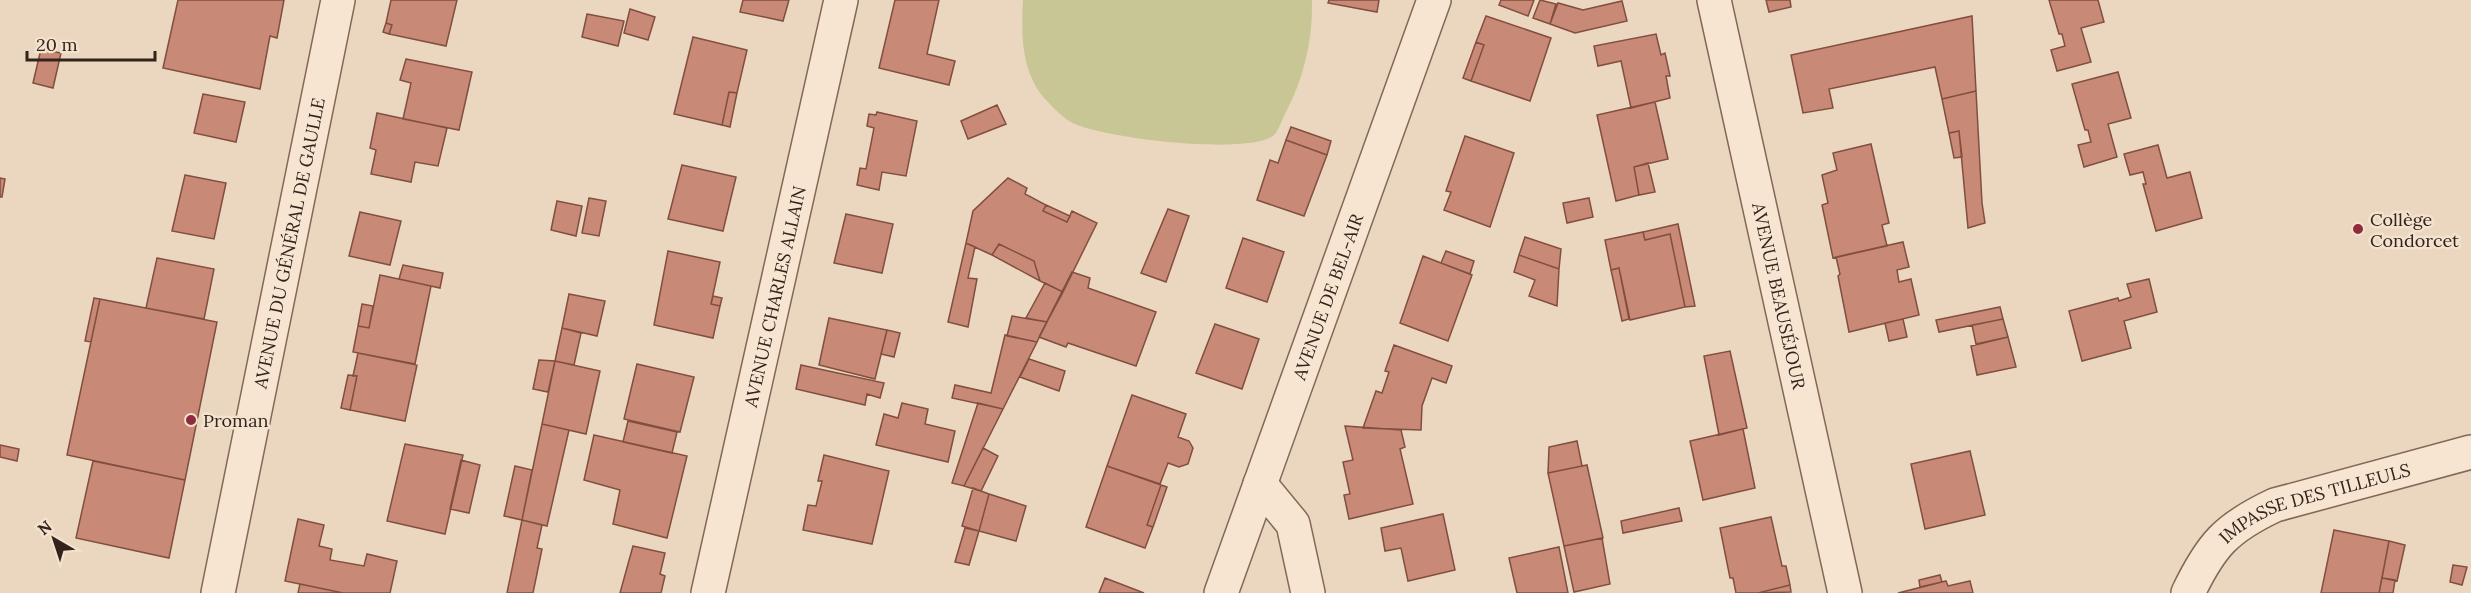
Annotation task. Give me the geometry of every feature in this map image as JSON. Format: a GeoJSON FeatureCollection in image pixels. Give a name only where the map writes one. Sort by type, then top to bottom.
{"type":"FeatureCollection","features":[{"type":"Feature","properties":{"kind":"street","name":"AVENUE DU GÉNÉRAL DE GAULLE"},"geometry":{"type":"LineString","coordinates":[[218,593],[338,0]]}},
{"type":"Feature","properties":{"kind":"street","name":"AVENUE CHARLES ALLAIN"},"geometry":{"type":"LineString","coordinates":[[708,593],[841,0]]}},
{"type":"Feature","properties":{"kind":"street","name":"AVENUE DE BEL-AIR"},"geometry":{"type":"LineString","coordinates":[[1221,593],[1434,0]]}},
{"type":"Feature","properties":{"kind":"street","name":"AVENUE BEAUSÉJOUR"},"geometry":{"type":"LineString","coordinates":[[1714,0],[1845,593]]}},
{"type":"Feature","properties":{"kind":"street","name":"IMPASSE DES TILLEULS"},"geometry":{"type":"LineString","coordinates":[[2188,593],[2204,561],[2222,537],[2257,513],[2275,505],[2471,452]]}},
{"type":"Feature","properties":{"kind":"street"},"geometry":{"type":"LineString","coordinates":[[1260,484],[1293,524],[1308,593]]}},
{"type":"Feature","properties":{"kind":"shaded area"},"geometry":{"type":"Polygon","coordinates":[[[1023,0],[1312,0],[1311,30],[1302,73],[1275,134],[1262,141],[1238,144],[1141,139],[1085,127],[1069,121],[1046,100],[1032,78],[1024,53],[1023,0]]]}},
{"type":"Feature","properties":{"kind":"building"},"geometry":{"type":"Polygon","coordinates":[[[178,0],[284,0],[277,38],[270,36],[260,89],[163,68],[178,0]]]}},
{"type":"Feature","properties":{"kind":"building"},"geometry":{"type":"Polygon","coordinates":[[[391,0],[457,0],[446,46],[389,34],[392,25],[386,23],[391,0]]]}},
{"type":"Feature","properties":{"kind":"building"},"geometry":{"type":"Polygon","coordinates":[[[743,0],[789,0],[783,21],[740,12],[743,0]]]}},
{"type":"Feature","properties":{"kind":"building"},"geometry":{"type":"Polygon","coordinates":[[[895,0],[939,0],[927,54],[955,61],[949,85],[879,68],[895,0]]]}},
{"type":"Feature","properties":{"kind":"building"},"geometry":{"type":"Polygon","coordinates":[[[1329,0],[1379,0],[1377,12],[1328,3],[1329,0]]]}},
{"type":"Feature","properties":{"kind":"building"},"geometry":{"type":"Polygon","coordinates":[[[1501,0],[1534,0],[1528,16],[1499,5],[1501,0]]]}},
{"type":"Feature","properties":{"kind":"building"},"geometry":{"type":"Polygon","coordinates":[[[1540,0],[1556,4],[1550,24],[1533,18],[1540,0]]]}},
{"type":"Feature","properties":{"kind":"building"},"geometry":{"type":"Polygon","coordinates":[[[1766,0],[1790,0],[1791,7],[1769,12],[1766,0]]]}},
{"type":"Feature","properties":{"kind":"building"},"geometry":{"type":"Polygon","coordinates":[[[2049,0],[2098,0],[2104,22],[2081,28],[2091,62],[2057,71],[2051,50],[2065,46],[2049,0]]]}},
{"type":"Feature","properties":{"kind":"building"},"geometry":{"type":"Polygon","coordinates":[[[1622,1],[1627,21],[1575,33],[1550,24],[1558,3],[1583,10],[1622,1]]]}},
{"type":"Feature","properties":{"kind":"building"},"geometry":{"type":"Polygon","coordinates":[[[630,9],[655,17],[648,40],[624,33],[630,9]]]}},
{"type":"Feature","properties":{"kind":"building"},"geometry":{"type":"Polygon","coordinates":[[[587,14],[624,21],[618,46],[582,37],[587,14]]]}},
{"type":"Feature","properties":{"kind":"building"},"geometry":{"type":"Polygon","coordinates":[[[1486,16],[1551,38],[1530,101],[1471,81],[1484,45],[1476,42],[1486,16]]]}},
{"type":"Feature","properties":{"kind":"building"},"geometry":{"type":"Polygon","coordinates":[[[1972,16],[1976,91],[1942,99],[1935,67],[1829,89],[1833,108],[1803,113],[1791,55],[1972,16]]]}},
{"type":"Feature","properties":{"kind":"building"},"geometry":{"type":"Polygon","coordinates":[[[386,23],[392,25],[389,34],[383,32],[386,23]]]}},
{"type":"Feature","properties":{"kind":"building"},"geometry":{"type":"Polygon","coordinates":[[[1656,34],[1661,55],[1665,53],[1670,76],[1666,76],[1670,98],[1631,108],[1621,61],[1598,66],[1594,46],[1656,34]]]}},
{"type":"Feature","properties":{"kind":"building"},"geometry":{"type":"Polygon","coordinates":[[[693,37],[747,50],[737,93],[729,92],[722,125],[674,114],[693,37]]]}},
{"type":"Feature","properties":{"kind":"building"},"geometry":{"type":"Polygon","coordinates":[[[1476,42],[1484,45],[1471,81],[1463,78],[1476,42]]]}},
{"type":"Feature","properties":{"kind":"building"},"geometry":{"type":"Polygon","coordinates":[[[41,49],[61,53],[53,88],[33,83],[41,49]]]}},
{"type":"Feature","properties":{"kind":"building"},"geometry":{"type":"Polygon","coordinates":[[[406,59],[472,72],[459,130],[403,119],[411,83],[400,80],[406,59]]]}},
{"type":"Feature","properties":{"kind":"building"},"geometry":{"type":"Polygon","coordinates":[[[2118,72],[2131,118],[2108,124],[2117,157],[2084,167],[2078,145],[2091,142],[2088,130],[2085,130],[2072,84],[2118,72]]]}},
{"type":"Feature","properties":{"kind":"building"},"geometry":{"type":"Polygon","coordinates":[[[1976,91],[1985,223],[1968,228],[1959,131],[1949,133],[1942,99],[1976,91]]]}},
{"type":"Feature","properties":{"kind":"building"},"geometry":{"type":"Polygon","coordinates":[[[729,92],[737,93],[730,127],[722,125],[729,92]]]}},
{"type":"Feature","properties":{"kind":"building"},"geometry":{"type":"Polygon","coordinates":[[[203,94],[245,102],[236,142],[194,133],[203,94]]]}},
{"type":"Feature","properties":{"kind":"building"},"geometry":{"type":"Polygon","coordinates":[[[1655,102],[1668,159],[1634,167],[1639,195],[1616,201],[1597,115],[1655,102]]]}},
{"type":"Feature","properties":{"kind":"building"},"geometry":{"type":"Polygon","coordinates":[[[997,105],[1006,124],[968,139],[961,121],[997,105]]]}},
{"type":"Feature","properties":{"kind":"building"},"geometry":{"type":"Polygon","coordinates":[[[877,112],[917,121],[906,176],[882,172],[879,190],[857,185],[860,168],[866,169],[874,128],[867,126],[869,114],[876,115],[877,112]]]}},
{"type":"Feature","properties":{"kind":"building"},"geometry":{"type":"Polygon","coordinates":[[[377,113],[447,128],[438,166],[415,162],[411,182],[371,174],[376,150],[370,148],[377,113]]]}},
{"type":"Feature","properties":{"kind":"building"},"geometry":{"type":"Polygon","coordinates":[[[1291,127],[1331,141],[1327,155],[1286,140],[1291,127]]]}},
{"type":"Feature","properties":{"kind":"building"},"geometry":{"type":"Polygon","coordinates":[[[1959,131],[1962,157],[1954,158],[1949,133],[1959,131]]]}},
{"type":"Feature","properties":{"kind":"building"},"geometry":{"type":"Polygon","coordinates":[[[1465,136],[1514,153],[1490,227],[1444,210],[1451,192],[1446,191],[1465,136]]]}},
{"type":"Feature","properties":{"kind":"building"},"geometry":{"type":"Polygon","coordinates":[[[1286,140],[1327,155],[1304,216],[1257,200],[1270,160],[1278,163],[1286,140]]]}},
{"type":"Feature","properties":{"kind":"building"},"geometry":{"type":"Polygon","coordinates":[[[1871,144],[1889,223],[1882,225],[1887,246],[1833,258],[1822,205],[1828,203],[1822,175],[1837,170],[1833,153],[1871,144]]]}},
{"type":"Feature","properties":{"kind":"building"},"geometry":{"type":"Polygon","coordinates":[[[2158,145],[2167,178],[2190,172],[2202,218],[2156,231],[2143,184],[2146,184],[2143,172],[2130,175],[2124,154],[2158,145]]]}},
{"type":"Feature","properties":{"kind":"building"},"geometry":{"type":"Polygon","coordinates":[[[1648,163],[1655,192],[1639,195],[1634,167],[1648,163]]]}},
{"type":"Feature","properties":{"kind":"building"},"geometry":{"type":"Polygon","coordinates":[[[682,165],[736,177],[723,231],[668,219],[682,165]]]}},
{"type":"Feature","properties":{"kind":"building"},"geometry":{"type":"Polygon","coordinates":[[[185,175],[226,183],[214,239],[172,231],[185,175]]]}},
{"type":"Feature","properties":{"kind":"building"},"geometry":{"type":"Polygon","coordinates":[[[0,178],[5,179],[2,197],[0,197],[0,178]]]}},
{"type":"Feature","properties":{"kind":"building"},"geometry":{"type":"Polygon","coordinates":[[[1008,178],[1027,188],[1025,194],[1046,205],[1043,211],[1067,222],[1072,211],[1097,223],[1063,292],[1040,281],[1034,261],[999,244],[992,255],[966,243],[973,211],[1008,178]]]}},
{"type":"Feature","properties":{"kind":"building"},"geometry":{"type":"Polygon","coordinates":[[[589,198],[606,201],[599,236],[582,233],[589,198]]]}},
{"type":"Feature","properties":{"kind":"building"},"geometry":{"type":"Polygon","coordinates":[[[1589,198],[1593,217],[1567,223],[1563,203],[1589,198]]]}},
{"type":"Feature","properties":{"kind":"building"},"geometry":{"type":"Polygon","coordinates":[[[557,201],[582,206],[576,236],[551,230],[557,201]]]}},
{"type":"Feature","properties":{"kind":"building"},"geometry":{"type":"Polygon","coordinates":[[[1046,205],[1070,216],[1067,222],[1043,211],[1046,205]]]}},
{"type":"Feature","properties":{"kind":"building"},"geometry":{"type":"Polygon","coordinates":[[[1168,209],[1189,216],[1166,282],[1141,273],[1168,209]]]}},
{"type":"Feature","properties":{"kind":"building"},"geometry":{"type":"Polygon","coordinates":[[[360,212],[401,221],[390,265],[349,256],[360,212]]]}},
{"type":"Feature","properties":{"kind":"building"},"geometry":{"type":"Polygon","coordinates":[[[846,214],[893,224],[882,273],[834,263],[846,214]]]}},
{"type":"Feature","properties":{"kind":"building"},"geometry":{"type":"Polygon","coordinates":[[[1678,224],[1695,306],[1685,307],[1670,234],[1645,240],[1643,232],[1678,224]]]}},
{"type":"Feature","properties":{"kind":"building"},"geometry":{"type":"Polygon","coordinates":[[[1643,232],[1645,240],[1670,234],[1685,307],[1630,320],[1619,268],[1611,270],[1605,240],[1643,232]]]}},
{"type":"Feature","properties":{"kind":"building"},"geometry":{"type":"Polygon","coordinates":[[[1525,237],[1561,249],[1559,269],[1519,255],[1525,237]]]}},
{"type":"Feature","properties":{"kind":"building"},"geometry":{"type":"Polygon","coordinates":[[[1243,238],[1284,252],[1267,302],[1226,288],[1243,238]]]}},
{"type":"Feature","properties":{"kind":"building"},"geometry":{"type":"Polygon","coordinates":[[[1903,242],[1909,267],[1897,270],[1899,282],[1911,279],[1919,315],[1849,332],[1836,257],[1903,242]]]}},
{"type":"Feature","properties":{"kind":"building"},"geometry":{"type":"Polygon","coordinates":[[[966,243],[975,247],[968,278],[977,279],[968,327],[948,322],[966,243]]]}},
{"type":"Feature","properties":{"kind":"building"},"geometry":{"type":"Polygon","coordinates":[[[999,244],[1034,261],[1040,281],[992,255],[999,244]]]}},
{"type":"Feature","properties":{"kind":"building"},"geometry":{"type":"Polygon","coordinates":[[[668,251],[720,262],[711,304],[720,306],[713,338],[654,325],[668,251]]]}},
{"type":"Feature","properties":{"kind":"building"},"geometry":{"type":"Polygon","coordinates":[[[1446,251],[1474,261],[1470,274],[1441,263],[1446,251]]]}},
{"type":"Feature","properties":{"kind":"building"},"geometry":{"type":"Polygon","coordinates":[[[1519,255],[1559,269],[1557,306],[1529,296],[1535,280],[1514,272],[1519,255]]]}},
{"type":"Feature","properties":{"kind":"building"},"geometry":{"type":"Polygon","coordinates":[[[1423,256],[1472,275],[1448,341],[1400,323],[1423,256]]]}},
{"type":"Feature","properties":{"kind":"building"},"geometry":{"type":"Polygon","coordinates":[[[157,258],[214,269],[204,319],[146,308],[157,258]]]}},
{"type":"Feature","properties":{"kind":"building"},"geometry":{"type":"Polygon","coordinates":[[[403,265],[443,273],[440,288],[399,279],[403,265]]]}},
{"type":"Feature","properties":{"kind":"building"},"geometry":{"type":"Polygon","coordinates":[[[1619,268],[1629,319],[1622,321],[1611,270],[1619,268]]]}},
{"type":"Feature","properties":{"kind":"building"},"geometry":{"type":"Polygon","coordinates":[[[1072,272],[1090,278],[1088,288],[1156,312],[1136,366],[1068,343],[1066,347],[1039,337],[1072,272]]]}},
{"type":"Feature","properties":{"kind":"building"},"geometry":{"type":"Polygon","coordinates":[[[380,275],[431,286],[415,364],[353,352],[358,326],[369,328],[380,275]]]}},
{"type":"Feature","properties":{"kind":"building"},"geometry":{"type":"Polygon","coordinates":[[[2149,279],[2157,312],[2124,321],[2131,348],[2082,361],[2069,311],[2118,298],[2119,301],[2131,297],[2127,284],[2149,279]]]}},
{"type":"Feature","properties":{"kind":"building"},"geometry":{"type":"Polygon","coordinates":[[[1045,283],[1063,292],[1047,322],[1026,318],[1045,283]]]}},
{"type":"Feature","properties":{"kind":"building"},"geometry":{"type":"Polygon","coordinates":[[[569,294],[605,301],[597,336],[562,328],[569,294]]]}},
{"type":"Feature","properties":{"kind":"building"},"geometry":{"type":"Polygon","coordinates":[[[713,296],[722,298],[720,306],[711,304],[713,296]]]}},
{"type":"Feature","properties":{"kind":"building"},"geometry":{"type":"Polygon","coordinates":[[[94,298],[100,299],[91,342],[85,341],[94,298]]]}},
{"type":"Feature","properties":{"kind":"building"},"geometry":{"type":"Polygon","coordinates":[[[100,299],[217,322],[185,480],[67,455],[100,299]]]}},
{"type":"Feature","properties":{"kind":"building"},"geometry":{"type":"Polygon","coordinates":[[[362,304],[373,306],[369,328],[358,326],[362,304]]]}},
{"type":"Feature","properties":{"kind":"building"},"geometry":{"type":"Polygon","coordinates":[[[2000,307],[2003,319],[1939,332],[1936,320],[2000,307]]]}},
{"type":"Feature","properties":{"kind":"building"},"geometry":{"type":"Polygon","coordinates":[[[1012,316],[1047,322],[1037,342],[1007,336],[1012,316]]]}},
{"type":"Feature","properties":{"kind":"building"},"geometry":{"type":"Polygon","coordinates":[[[829,318],[887,330],[875,379],[819,365],[829,318]]]}},
{"type":"Feature","properties":{"kind":"building"},"geometry":{"type":"Polygon","coordinates":[[[1903,319],[1907,337],[1889,341],[1885,323],[1903,319]]]}},
{"type":"Feature","properties":{"kind":"building"},"geometry":{"type":"Polygon","coordinates":[[[2003,319],[2008,337],[1976,344],[1972,325],[2003,319]]]}},
{"type":"Feature","properties":{"kind":"building"},"geometry":{"type":"Polygon","coordinates":[[[1215,324],[1259,339],[1242,389],[1196,373],[1215,324]]]}},
{"type":"Feature","properties":{"kind":"building"},"geometry":{"type":"Polygon","coordinates":[[[562,328],[581,333],[574,365],[555,361],[562,328]]]}},
{"type":"Feature","properties":{"kind":"building"},"geometry":{"type":"Polygon","coordinates":[[[887,330],[900,333],[894,357],[881,354],[887,330]]]}},
{"type":"Feature","properties":{"kind":"building"},"geometry":{"type":"Polygon","coordinates":[[[1005,335],[1037,342],[1003,409],[952,398],[955,385],[991,393],[1005,335]]]}},
{"type":"Feature","properties":{"kind":"building"},"geometry":{"type":"Polygon","coordinates":[[[2008,337],[2016,367],[1977,375],[1971,346],[2008,337]]]}},
{"type":"Feature","properties":{"kind":"building"},"geometry":{"type":"Polygon","coordinates":[[[1394,345],[1452,366],[1446,383],[1432,378],[1422,406],[1421,430],[1363,428],[1376,391],[1382,393],[1389,372],[1385,371],[1394,345]]]}},
{"type":"Feature","properties":{"kind":"building"},"geometry":{"type":"Polygon","coordinates":[[[1730,351],[1747,428],[1719,435],[1704,356],[1730,351]]]}},
{"type":"Feature","properties":{"kind":"building"},"geometry":{"type":"Polygon","coordinates":[[[358,353],[417,365],[405,421],[350,410],[357,376],[353,376],[358,353]]]}},
{"type":"Feature","properties":{"kind":"building"},"geometry":{"type":"Polygon","coordinates":[[[1029,359],[1065,371],[1059,391],[1020,377],[1029,359]]]}},
{"type":"Feature","properties":{"kind":"building"},"geometry":{"type":"Polygon","coordinates":[[[539,360],[555,361],[548,392],[533,389],[539,360]]]}},
{"type":"Feature","properties":{"kind":"building"},"geometry":{"type":"Polygon","coordinates":[[[555,361],[600,371],[586,434],[542,424],[555,361]]]}},
{"type":"Feature","properties":{"kind":"building"},"geometry":{"type":"Polygon","coordinates":[[[637,364],[694,377],[680,432],[624,419],[637,364]]]}},
{"type":"Feature","properties":{"kind":"building"},"geometry":{"type":"Polygon","coordinates":[[[801,365],[884,383],[880,398],[867,394],[865,405],[796,389],[801,365]]]}},
{"type":"Feature","properties":{"kind":"building"},"geometry":{"type":"Polygon","coordinates":[[[348,375],[357,376],[350,410],[341,408],[348,375]]]}},
{"type":"Feature","properties":{"kind":"building"},"geometry":{"type":"Polygon","coordinates":[[[1132,395],[1186,414],[1178,437],[1189,441],[1193,448],[1188,464],[1179,467],[1168,463],[1160,484],[1107,466],[1132,395]]]}},
{"type":"Feature","properties":{"kind":"building"},"geometry":{"type":"Polygon","coordinates":[[[902,403],[928,409],[925,424],[955,431],[948,462],[876,445],[884,414],[898,418],[902,403]]]}},
{"type":"Feature","properties":{"kind":"building"},"geometry":{"type":"Polygon","coordinates":[[[978,403],[1003,409],[964,486],[952,483],[978,403]]]}},
{"type":"Feature","properties":{"kind":"building"},"geometry":{"type":"Polygon","coordinates":[[[628,421],[677,432],[672,453],[623,442],[628,421]]]}},
{"type":"Feature","properties":{"kind":"building"},"geometry":{"type":"Polygon","coordinates":[[[542,424],[569,430],[547,526],[522,520],[542,424]]]}},
{"type":"Feature","properties":{"kind":"building"},"geometry":{"type":"Polygon","coordinates":[[[1345,426],[1401,430],[1405,447],[1400,449],[1413,504],[1349,519],[1344,495],[1350,494],[1343,462],[1353,460],[1345,426]]]}},
{"type":"Feature","properties":{"kind":"building"},"geometry":{"type":"Polygon","coordinates":[[[1743,429],[1755,488],[1703,500],[1690,441],[1743,429]]]}},
{"type":"Feature","properties":{"kind":"building"},"geometry":{"type":"Polygon","coordinates":[[[594,435],[687,456],[667,538],[613,524],[620,490],[584,480],[594,435]]]}},
{"type":"Feature","properties":{"kind":"building"},"geometry":{"type":"Polygon","coordinates":[[[1577,441],[1582,466],[1548,473],[1549,447],[1577,441]]]}},
{"type":"Feature","properties":{"kind":"building"},"geometry":{"type":"Polygon","coordinates":[[[405,444],[463,455],[445,534],[387,521],[405,444]]]}},
{"type":"Feature","properties":{"kind":"building"},"geometry":{"type":"Polygon","coordinates":[[[0,445],[19,449],[17,461],[0,457],[0,445]]]}},
{"type":"Feature","properties":{"kind":"building"},"geometry":{"type":"Polygon","coordinates":[[[983,448],[998,456],[981,491],[964,486],[983,448]]]}},
{"type":"Feature","properties":{"kind":"building"},"geometry":{"type":"Polygon","coordinates":[[[1970,451],[1985,515],[1925,529],[1911,464],[1970,451]]]}},
{"type":"Feature","properties":{"kind":"building"},"geometry":{"type":"Polygon","coordinates":[[[824,455],[889,471],[872,544],[803,530],[808,505],[816,506],[822,481],[818,481],[824,455]]]}},
{"type":"Feature","properties":{"kind":"building"},"geometry":{"type":"Polygon","coordinates":[[[461,460],[480,465],[469,513],[450,509],[461,460]]]}},
{"type":"Feature","properties":{"kind":"building"},"geometry":{"type":"Polygon","coordinates":[[[93,461],[185,480],[169,558],[76,538],[93,461]]]}},
{"type":"Feature","properties":{"kind":"building"},"geometry":{"type":"Polygon","coordinates":[[[1587,465],[1603,538],[1564,546],[1548,473],[1587,465]]]}},
{"type":"Feature","properties":{"kind":"building"},"geometry":{"type":"Polygon","coordinates":[[[515,466],[532,470],[522,520],[504,516],[515,466]]]}},
{"type":"Feature","properties":{"kind":"building"},"geometry":{"type":"Polygon","coordinates":[[[1107,466],[1161,485],[1147,525],[1153,527],[1145,548],[1086,527],[1107,466]]]}},
{"type":"Feature","properties":{"kind":"building"},"geometry":{"type":"Polygon","coordinates":[[[1161,485],[1167,487],[1153,527],[1147,525],[1161,485]]]}},
{"type":"Feature","properties":{"kind":"building"},"geometry":{"type":"Polygon","coordinates":[[[973,488],[989,494],[979,531],[962,526],[973,488]]]}},
{"type":"Feature","properties":{"kind":"building"},"geometry":{"type":"Polygon","coordinates":[[[989,494],[1026,506],[1016,541],[979,531],[989,494]]]}},
{"type":"Feature","properties":{"kind":"building"},"geometry":{"type":"Polygon","coordinates":[[[1679,508],[1682,521],[1623,533],[1621,521],[1679,508]]]}},
{"type":"Feature","properties":{"kind":"building"},"geometry":{"type":"Polygon","coordinates":[[[1443,514],[1455,570],[1408,581],[1401,548],[1385,551],[1381,528],[1443,514]]]}},
{"type":"Feature","properties":{"kind":"building"},"geometry":{"type":"Polygon","coordinates":[[[1771,517],[1782,566],[1786,566],[1790,585],[1758,593],[1736,593],[1733,578],[1730,578],[1720,528],[1771,517]]]}},
{"type":"Feature","properties":{"kind":"building"},"geometry":{"type":"Polygon","coordinates":[[[298,519],[324,525],[319,546],[332,549],[330,560],[364,566],[367,554],[397,561],[390,593],[343,593],[285,581],[298,519]]]}},
{"type":"Feature","properties":{"kind":"building"},"geometry":{"type":"Polygon","coordinates":[[[522,520],[542,525],[537,548],[542,549],[533,593],[507,593],[522,520]]]}},
{"type":"Feature","properties":{"kind":"building"},"geometry":{"type":"Polygon","coordinates":[[[965,528],[979,531],[969,565],[955,562],[965,528]]]}},
{"type":"Feature","properties":{"kind":"building"},"geometry":{"type":"Polygon","coordinates":[[[2334,530],[2389,541],[2379,593],[2321,593],[2334,530]]]}},
{"type":"Feature","properties":{"kind":"building"},"geometry":{"type":"Polygon","coordinates":[[[1602,538],[1610,584],[1574,592],[1564,546],[1602,538]]]}},
{"type":"Feature","properties":{"kind":"building"},"geometry":{"type":"Polygon","coordinates":[[[2389,541],[2405,545],[2397,581],[2382,578],[2389,541]]]}},
{"type":"Feature","properties":{"kind":"building"},"geometry":{"type":"Polygon","coordinates":[[[633,546],[665,553],[660,574],[665,576],[661,593],[620,593],[633,546]]]}},
{"type":"Feature","properties":{"kind":"building"},"geometry":{"type":"Polygon","coordinates":[[[1559,547],[1568,593],[1517,593],[1509,558],[1559,547]]]}},
{"type":"Feature","properties":{"kind":"building"},"geometry":{"type":"Polygon","coordinates":[[[2453,565],[2467,567],[2462,585],[2450,582],[2453,565]]]}},
{"type":"Feature","properties":{"kind":"building"},"geometry":{"type":"Polygon","coordinates":[[[1940,575],[1942,582],[1920,587],[1919,580],[1940,575]]]}},
{"type":"Feature","properties":{"kind":"building"},"geometry":{"type":"Polygon","coordinates":[[[1105,578],[1144,593],[1099,593],[1105,578]]]}},
{"type":"Feature","properties":{"kind":"building"},"geometry":{"type":"Polygon","coordinates":[[[2382,578],[2395,580],[2393,593],[2379,593],[2382,578]]]}},
{"type":"Feature","properties":{"kind":"building"},"geometry":{"type":"Polygon","coordinates":[[[1946,581],[1948,586],[1970,581],[1973,593],[1898,593],[1946,581]]]}},
{"type":"Feature","properties":{"kind":"building"},"geometry":{"type":"Polygon","coordinates":[[[300,584],[343,593],[298,593],[300,584]]]}},
{"type":"Feature","properties":{"kind":"building"},"geometry":{"type":"Polygon","coordinates":[[[1790,585],[1791,592],[1758,593],[1790,585]]]}},
{"type":"Feature","properties":{"kind":"place","name":"Collège Condorcet"},"geometry":{"type":"Point","coordinates":[2358,229]}},
{"type":"Feature","properties":{"kind":"place","name":"Proman"},"geometry":{"type":"Point","coordinates":[191,420]}}]}
